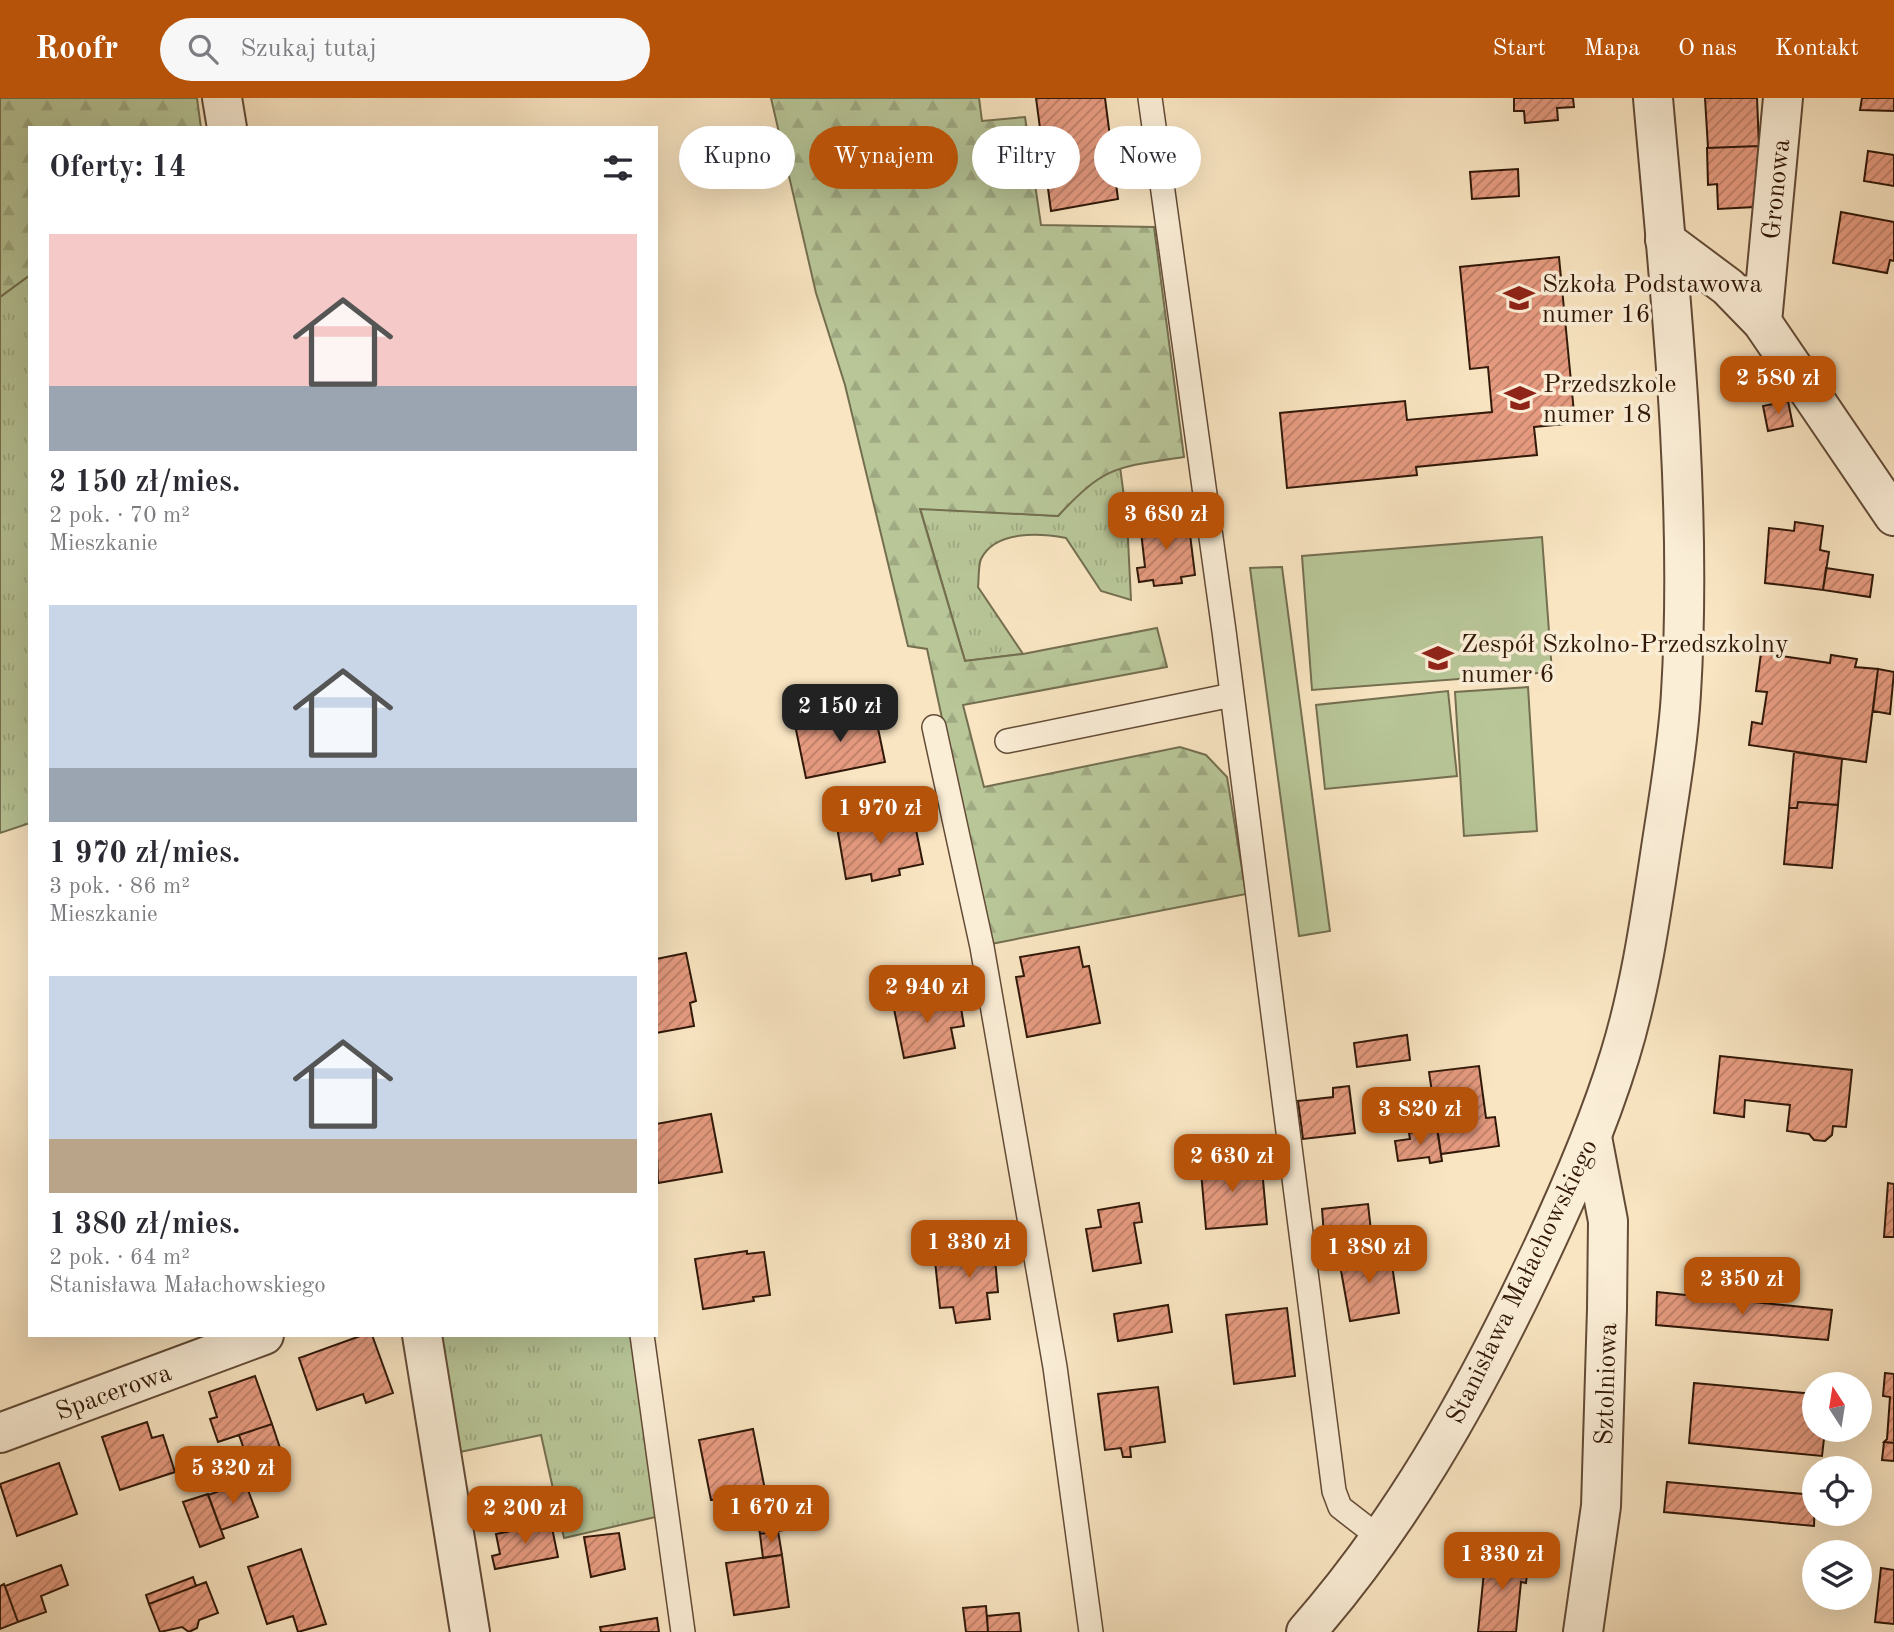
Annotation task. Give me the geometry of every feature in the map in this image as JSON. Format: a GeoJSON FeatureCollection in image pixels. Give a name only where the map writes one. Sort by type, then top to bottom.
{"type":"FeatureCollection","features":[{"type":"Feature","properties":{"kind":"street"},"geometry":{"type":"LineString","coordinates":[[222,98],[227,126]]}},
{"type":"Feature","properties":{"kind":"street","name":"Stanisława Małachowskiego"},"geometry":{"type":"LineString","coordinates":[[1306,1632],[1380,1538],[1435,1457],[1501,1336],[1592,1137],[1621,1052],[1640,968],[1671,787],[1681,693],[1682,506],[1653,98]]}},
{"type":"Feature","properties":{"kind":"street","name":"Gronowa"},"geometry":{"type":"LineString","coordinates":[[1762,322],[1783,98]]}},
{"type":"Feature","properties":{"kind":"street"},"geometry":{"type":"LineString","coordinates":[[1665,240],[1728,287],[1762,322],[1894,516]]}},
{"type":"Feature","properties":{"kind":"street","name":"Sztolniowa"},"geometry":{"type":"LineString","coordinates":[[1583,1632],[1601,1506],[1607,1309],[1608,1221],[1592,1137]]}},
{"type":"Feature","properties":{"kind":"street","name":"Spacerowa"},"geometry":{"type":"LineString","coordinates":[[0,1433],[259,1337]]}},
{"type":"Feature","properties":{"kind":"street"},"geometry":{"type":"LineString","coordinates":[[422,1337],[470,1632]]}},
{"type":"Feature","properties":{"kind":"lane"},"geometry":{"type":"LineString","coordinates":[[1150,98],[1232,695],[1334,1491],[1340,1507],[1380,1538]]}},
{"type":"Feature","properties":{"kind":"lane"},"geometry":{"type":"LineString","coordinates":[[1007,741],[1232,695]]}},
{"type":"Feature","properties":{"kind":"lane"},"geometry":{"type":"LineString","coordinates":[[934,727],[982,947],[1055,1367],[1091,1632]]}},
{"type":"Feature","properties":{"kind":"lane"},"geometry":{"type":"LineString","coordinates":[[642,1337],[683,1632]]}},
{"type":"Feature","properties":{"kind":"green space"},"geometry":{"type":"Polygon","coordinates":[[[0,98],[197,98],[201,126],[28,126],[28,276],[0,297],[0,98]]]}},
{"type":"Feature","properties":{"kind":"green space"},"geometry":{"type":"Polygon","coordinates":[[[771,98],[979,98],[982,121],[1025,117],[1026,126],[972,126],[972,189],[1036,189],[1041,225],[1154,227],[1184,457],[1143,463],[1114,471],[1088,487],[1058,516],[920,509],[965,661],[1023,654],[1157,628],[1167,667],[963,705],[984,787],[1180,747],[1206,755],[1227,777],[1246,894],[991,944],[927,649],[908,646],[845,385],[816,293],[792,189],[795,189],[795,126],[777,126],[771,98]]]}},
{"type":"Feature","properties":{"kind":"green space"},"geometry":{"type":"Polygon","coordinates":[[[28,276],[28,824],[0,833],[0,297],[28,276]]]}},
{"type":"Feature","properties":{"kind":"green space"},"geometry":{"type":"Polygon","coordinates":[[[1120,467],[1127,519],[1131,600],[1101,591],[1066,538],[1031,535],[1007,538],[988,550],[981,559],[978,587],[1023,654],[965,661],[920,508],[1058,516],[1094,481],[1120,467]]]}},
{"type":"Feature","properties":{"kind":"green space"},"geometry":{"type":"Polygon","coordinates":[[[1542,537],[1552,672],[1312,690],[1302,556],[1542,537]]]}},
{"type":"Feature","properties":{"kind":"green space"},"geometry":{"type":"Polygon","coordinates":[[[1282,567],[1330,931],[1299,936],[1250,568],[1282,567]]]}},
{"type":"Feature","properties":{"kind":"green space"},"geometry":{"type":"Polygon","coordinates":[[[1528,687],[1537,831],[1464,836],[1455,692],[1528,687]]]}},
{"type":"Feature","properties":{"kind":"green space"},"geometry":{"type":"Polygon","coordinates":[[[1448,691],[1457,776],[1325,789],[1316,705],[1448,691]]]}},
{"type":"Feature","properties":{"kind":"green space"},"geometry":{"type":"Polygon","coordinates":[[[435,1337],[632,1337],[660,1516],[564,1538],[541,1435],[455,1453],[435,1337]]]}},
{"type":"Feature","properties":{"kind":"building"},"geometry":{"type":"Polygon","coordinates":[[[1036,98],[1105,98],[1109,126],[1094,126],[1094,189],[1117,189],[1118,199],[1051,211],[1048,189],[1080,189],[1080,126],[1040,126],[1036,98]]]}},
{"type":"Feature","properties":{"kind":"building"},"geometry":{"type":"Polygon","coordinates":[[[1514,98],[1573,98],[1574,107],[1557,108],[1558,120],[1525,123],[1524,111],[1514,111],[1514,98]]]}},
{"type":"Feature","properties":{"kind":"building"},"geometry":{"type":"Polygon","coordinates":[[[1705,98],[1757,98],[1759,146],[1708,148],[1705,98]]]}},
{"type":"Feature","properties":{"kind":"building"},"geometry":{"type":"Polygon","coordinates":[[[1862,98],[1894,98],[1894,111],[1860,110],[1862,98]]]}},
{"type":"Feature","properties":{"kind":"building"},"geometry":{"type":"Polygon","coordinates":[[[1759,146],[1762,200],[1755,207],[1718,209],[1717,184],[1708,185],[1707,148],[1759,146]]]}},
{"type":"Feature","properties":{"kind":"building"},"geometry":{"type":"Polygon","coordinates":[[[1868,151],[1894,155],[1894,186],[1864,181],[1868,151]]]}},
{"type":"Feature","properties":{"kind":"building"},"geometry":{"type":"Polygon","coordinates":[[[1518,169],[1519,196],[1472,199],[1470,172],[1518,169]]]}},
{"type":"Feature","properties":{"kind":"building"},"geometry":{"type":"Polygon","coordinates":[[[1841,212],[1894,222],[1894,261],[1890,260],[1887,273],[1833,263],[1841,212]]]}},
{"type":"Feature","properties":{"kind":"building"},"geometry":{"type":"Polygon","coordinates":[[[1559,257],[1575,423],[1534,427],[1537,455],[1416,467],[1417,475],[1287,488],[1280,413],[1405,401],[1407,420],[1492,412],[1488,367],[1470,369],[1460,267],[1559,257]]]}},
{"type":"Feature","properties":{"kind":"building"},"geometry":{"type":"Polygon","coordinates":[[[1788,401],[1793,426],[1768,431],[1763,406],[1788,401]]]}},
{"type":"Feature","properties":{"kind":"building"},"geometry":{"type":"Polygon","coordinates":[[[1188,518],[1195,575],[1181,577],[1182,583],[1154,586],[1153,580],[1139,582],[1137,568],[1145,567],[1140,523],[1188,518]]]}},
{"type":"Feature","properties":{"kind":"building"},"geometry":{"type":"Polygon","coordinates":[[[1795,522],[1823,526],[1820,550],[1829,552],[1823,590],[1765,583],[1769,528],[1794,531],[1795,522]]]}},
{"type":"Feature","properties":{"kind":"building"},"geometry":{"type":"Polygon","coordinates":[[[1826,568],[1873,575],[1870,597],[1823,590],[1826,568]]]}},
{"type":"Feature","properties":{"kind":"building"},"geometry":{"type":"Polygon","coordinates":[[[1761,653],[1830,663],[1831,655],[1857,659],[1855,667],[1878,669],[1866,762],[1749,745],[1752,722],[1762,724],[1767,692],[1756,691],[1761,653]]]}},
{"type":"Feature","properties":{"kind":"building"},"geometry":{"type":"Polygon","coordinates":[[[1878,669],[1894,672],[1890,714],[1873,711],[1878,669]]]}},
{"type":"Feature","properties":{"kind":"building"},"geometry":{"type":"Polygon","coordinates":[[[874,709],[885,762],[806,778],[795,725],[874,709]]]}},
{"type":"Feature","properties":{"kind":"building"},"geometry":{"type":"Polygon","coordinates":[[[1794,752],[1842,759],[1838,805],[1798,802],[1797,808],[1789,808],[1794,752]]]}},
{"type":"Feature","properties":{"kind":"building"},"geometry":{"type":"Polygon","coordinates":[[[1798,802],[1838,805],[1832,868],[1784,864],[1789,808],[1797,808],[1798,802]]]}},
{"type":"Feature","properties":{"kind":"building"},"geometry":{"type":"Polygon","coordinates":[[[912,810],[923,864],[899,869],[900,875],[872,881],[871,874],[846,879],[837,827],[912,810]]]}},
{"type":"Feature","properties":{"kind":"building"},"geometry":{"type":"Polygon","coordinates":[[[1079,947],[1083,967],[1089,966],[1100,1023],[1027,1037],[1016,977],[1024,976],[1020,957],[1079,947]]]}},
{"type":"Feature","properties":{"kind":"building"},"geometry":{"type":"Polygon","coordinates":[[[686,953],[696,1001],[690,1003],[694,1026],[658,1033],[658,959],[686,953]]]}},
{"type":"Feature","properties":{"kind":"building"},"geometry":{"type":"Polygon","coordinates":[[[944,994],[947,1004],[960,1002],[964,1026],[951,1028],[955,1048],[904,1058],[893,1004],[944,994]]]}},
{"type":"Feature","properties":{"kind":"building"},"geometry":{"type":"Polygon","coordinates":[[[1407,1035],[1410,1060],[1357,1067],[1354,1043],[1407,1035]]]}},
{"type":"Feature","properties":{"kind":"building"},"geometry":{"type":"Polygon","coordinates":[[[1720,1056],[1852,1070],[1846,1127],[1833,1126],[1832,1135],[1825,1141],[1814,1140],[1809,1134],[1787,1131],[1790,1105],[1745,1100],[1744,1117],[1714,1113],[1720,1056]]]}},
{"type":"Feature","properties":{"kind":"building"},"geometry":{"type":"Polygon","coordinates":[[[1479,1066],[1486,1118],[1495,1117],[1499,1146],[1441,1154],[1429,1072],[1479,1066]]]}},
{"type":"Feature","properties":{"kind":"building"},"geometry":{"type":"Polygon","coordinates":[[[1349,1086],[1355,1133],[1303,1139],[1298,1101],[1333,1097],[1333,1088],[1349,1086]]]}},
{"type":"Feature","properties":{"kind":"building"},"geometry":{"type":"Polygon","coordinates":[[[711,1114],[722,1172],[658,1183],[658,1124],[711,1114]]]}},
{"type":"Feature","properties":{"kind":"building"},"geometry":{"type":"Polygon","coordinates":[[[1437,1129],[1442,1161],[1430,1163],[1429,1157],[1398,1161],[1395,1141],[1410,1139],[1409,1133],[1437,1129]]]}},
{"type":"Feature","properties":{"kind":"building"},"geometry":{"type":"Polygon","coordinates":[[[1246,1156],[1247,1171],[1262,1169],[1267,1224],[1206,1229],[1200,1160],[1246,1156]]]}},
{"type":"Feature","properties":{"kind":"building"},"geometry":{"type":"Polygon","coordinates":[[[1888,1183],[1894,1184],[1894,1237],[1884,1237],[1888,1183]]]}},
{"type":"Feature","properties":{"kind":"building"},"geometry":{"type":"Polygon","coordinates":[[[1139,1203],[1142,1222],[1134,1223],[1141,1263],[1093,1271],[1086,1229],[1101,1227],[1098,1210],[1139,1203]]]}},
{"type":"Feature","properties":{"kind":"building"},"geometry":{"type":"Polygon","coordinates":[[[1368,1204],[1371,1231],[1324,1235],[1322,1209],[1368,1204]]]}},
{"type":"Feature","properties":{"kind":"building"},"geometry":{"type":"Polygon","coordinates":[[[993,1236],[998,1292],[987,1293],[990,1319],[956,1323],[953,1307],[940,1308],[935,1261],[960,1258],[958,1240],[993,1236]]]}},
{"type":"Feature","properties":{"kind":"building"},"geometry":{"type":"Polygon","coordinates":[[[1374,1244],[1377,1259],[1391,1258],[1399,1313],[1350,1321],[1340,1265],[1350,1264],[1348,1249],[1374,1244]]]}},
{"type":"Feature","properties":{"kind":"building"},"geometry":{"type":"Polygon","coordinates":[[[747,1251],[747,1254],[764,1252],[770,1295],[753,1297],[754,1301],[703,1309],[695,1259],[747,1251]]]}},
{"type":"Feature","properties":{"kind":"building"},"geometry":{"type":"Polygon","coordinates":[[[1657,1292],[1832,1310],[1828,1340],[1656,1325],[1657,1292]]]}},
{"type":"Feature","properties":{"kind":"building"},"geometry":{"type":"Polygon","coordinates":[[[1168,1305],[1172,1332],[1118,1341],[1114,1314],[1168,1305]]]}},
{"type":"Feature","properties":{"kind":"building"},"geometry":{"type":"Polygon","coordinates":[[[1287,1308],[1295,1376],[1234,1384],[1226,1315],[1287,1308]]]}},
{"type":"Feature","properties":{"kind":"building"},"geometry":{"type":"Polygon","coordinates":[[[357,1337],[373,1337],[393,1393],[366,1403],[363,1394],[317,1410],[299,1358],[357,1337]]]}},
{"type":"Feature","properties":{"kind":"building"},"geometry":{"type":"Polygon","coordinates":[[[1885,1373],[1894,1374],[1894,1443],[1884,1442],[1887,1439],[1890,1397],[1883,1396],[1885,1373]]]}},
{"type":"Feature","properties":{"kind":"building"},"geometry":{"type":"Polygon","coordinates":[[[255,1376],[272,1424],[218,1442],[210,1419],[217,1417],[209,1392],[255,1376]]]}},
{"type":"Feature","properties":{"kind":"building"},"geometry":{"type":"Polygon","coordinates":[[[1694,1383],[1802,1393],[1802,1442],[1824,1442],[1822,1456],[1689,1443],[1694,1383]]]}},
{"type":"Feature","properties":{"kind":"building"},"geometry":{"type":"Polygon","coordinates":[[[1158,1387],[1165,1442],[1130,1447],[1131,1457],[1123,1457],[1121,1448],[1105,1450],[1098,1394],[1158,1387]]]}},
{"type":"Feature","properties":{"kind":"building"},"geometry":{"type":"Polygon","coordinates":[[[147,1422],[152,1438],[163,1435],[175,1472],[120,1490],[102,1437],[147,1422]]]}},
{"type":"Feature","properties":{"kind":"building"},"geometry":{"type":"Polygon","coordinates":[[[272,1424],[284,1460],[252,1472],[239,1435],[272,1424]]]}},
{"type":"Feature","properties":{"kind":"building"},"geometry":{"type":"Polygon","coordinates":[[[753,1429],[765,1490],[711,1500],[699,1440],[753,1429]]]}},
{"type":"Feature","properties":{"kind":"building"},"geometry":{"type":"Polygon","coordinates":[[[1884,1442],[1894,1443],[1894,1461],[1882,1460],[1884,1442]]]}},
{"type":"Feature","properties":{"kind":"building"},"geometry":{"type":"Polygon","coordinates":[[[59,1463],[77,1514],[17,1536],[0,1484],[59,1463]]]}},
{"type":"Feature","properties":{"kind":"building"},"geometry":{"type":"Polygon","coordinates":[[[245,1482],[258,1517],[221,1530],[208,1495],[245,1482]]]}},
{"type":"Feature","properties":{"kind":"building"},"geometry":{"type":"Polygon","coordinates":[[[1667,1482],[1802,1494],[1802,1525],[1664,1512],[1667,1482]]]}},
{"type":"Feature","properties":{"kind":"building"},"geometry":{"type":"Polygon","coordinates":[[[208,1494],[224,1538],[200,1547],[183,1502],[208,1494]]]}},
{"type":"Feature","properties":{"kind":"building"},"geometry":{"type":"Polygon","coordinates":[[[787,1507],[790,1529],[760,1534],[756,1511],[787,1507]]]}},
{"type":"Feature","properties":{"kind":"building"},"geometry":{"type":"Polygon","coordinates":[[[551,1523],[558,1557],[495,1569],[492,1556],[500,1554],[496,1534],[551,1523]]]}},
{"type":"Feature","properties":{"kind":"building"},"geometry":{"type":"Polygon","coordinates":[[[778,1531],[782,1555],[763,1558],[760,1534],[778,1531]]]}},
{"type":"Feature","properties":{"kind":"building"},"geometry":{"type":"Polygon","coordinates":[[[619,1533],[625,1569],[591,1577],[584,1537],[619,1533]]]}},
{"type":"Feature","properties":{"kind":"building"},"geometry":{"type":"Polygon","coordinates":[[[301,1549],[326,1624],[298,1632],[293,1616],[267,1624],[248,1567],[301,1549]]]}},
{"type":"Feature","properties":{"kind":"building"},"geometry":{"type":"Polygon","coordinates":[[[1486,1552],[1529,1555],[1526,1583],[1521,1582],[1516,1632],[1478,1632],[1486,1552]]]}},
{"type":"Feature","properties":{"kind":"building"},"geometry":{"type":"Polygon","coordinates":[[[782,1555],[789,1607],[734,1615],[726,1563],[782,1555]]]}},
{"type":"Feature","properties":{"kind":"building"},"geometry":{"type":"Polygon","coordinates":[[[61,1565],[68,1585],[41,1596],[46,1612],[18,1622],[5,1586],[61,1565]]]}},
{"type":"Feature","properties":{"kind":"building"},"geometry":{"type":"Polygon","coordinates":[[[1881,1568],[1894,1570],[1894,1624],[1875,1622],[1881,1568]]]}},
{"type":"Feature","properties":{"kind":"building"},"geometry":{"type":"Polygon","coordinates":[[[193,1577],[196,1586],[149,1604],[146,1595],[193,1577]]]}},
{"type":"Feature","properties":{"kind":"building"},"geometry":{"type":"Polygon","coordinates":[[[206,1582],[218,1613],[199,1620],[197,1628],[189,1632],[182,1627],[160,1632],[149,1604],[206,1582]]]}},
{"type":"Feature","properties":{"kind":"building"},"geometry":{"type":"Polygon","coordinates":[[[4,1584],[18,1622],[0,1629],[0,1586],[4,1584]]]}},
{"type":"Feature","properties":{"kind":"building"},"geometry":{"type":"Polygon","coordinates":[[[986,1606],[988,1632],[966,1632],[963,1608],[986,1606]]]}},
{"type":"Feature","properties":{"kind":"building"},"geometry":{"type":"Polygon","coordinates":[[[1019,1613],[1021,1632],[988,1632],[987,1616],[1019,1613]]]}},
{"type":"Feature","properties":{"kind":"building"},"geometry":{"type":"Polygon","coordinates":[[[657,1618],[659,1632],[601,1632],[600,1627],[657,1618]]]}},
{"type":"Feature","properties":{"kind":"place","name":"Szkoła Podstawowa numer 16"},"geometry":{"type":"Point","coordinates":[1519,298]}},
{"type":"Feature","properties":{"kind":"place","name":"Przedszkole numer 18"},"geometry":{"type":"Point","coordinates":[1520,398]}},
{"type":"Feature","properties":{"kind":"place","name":"Zespół Szkolno-Przedszkolny numer 6"},"geometry":{"type":"Point","coordinates":[1438,658]}}]}
